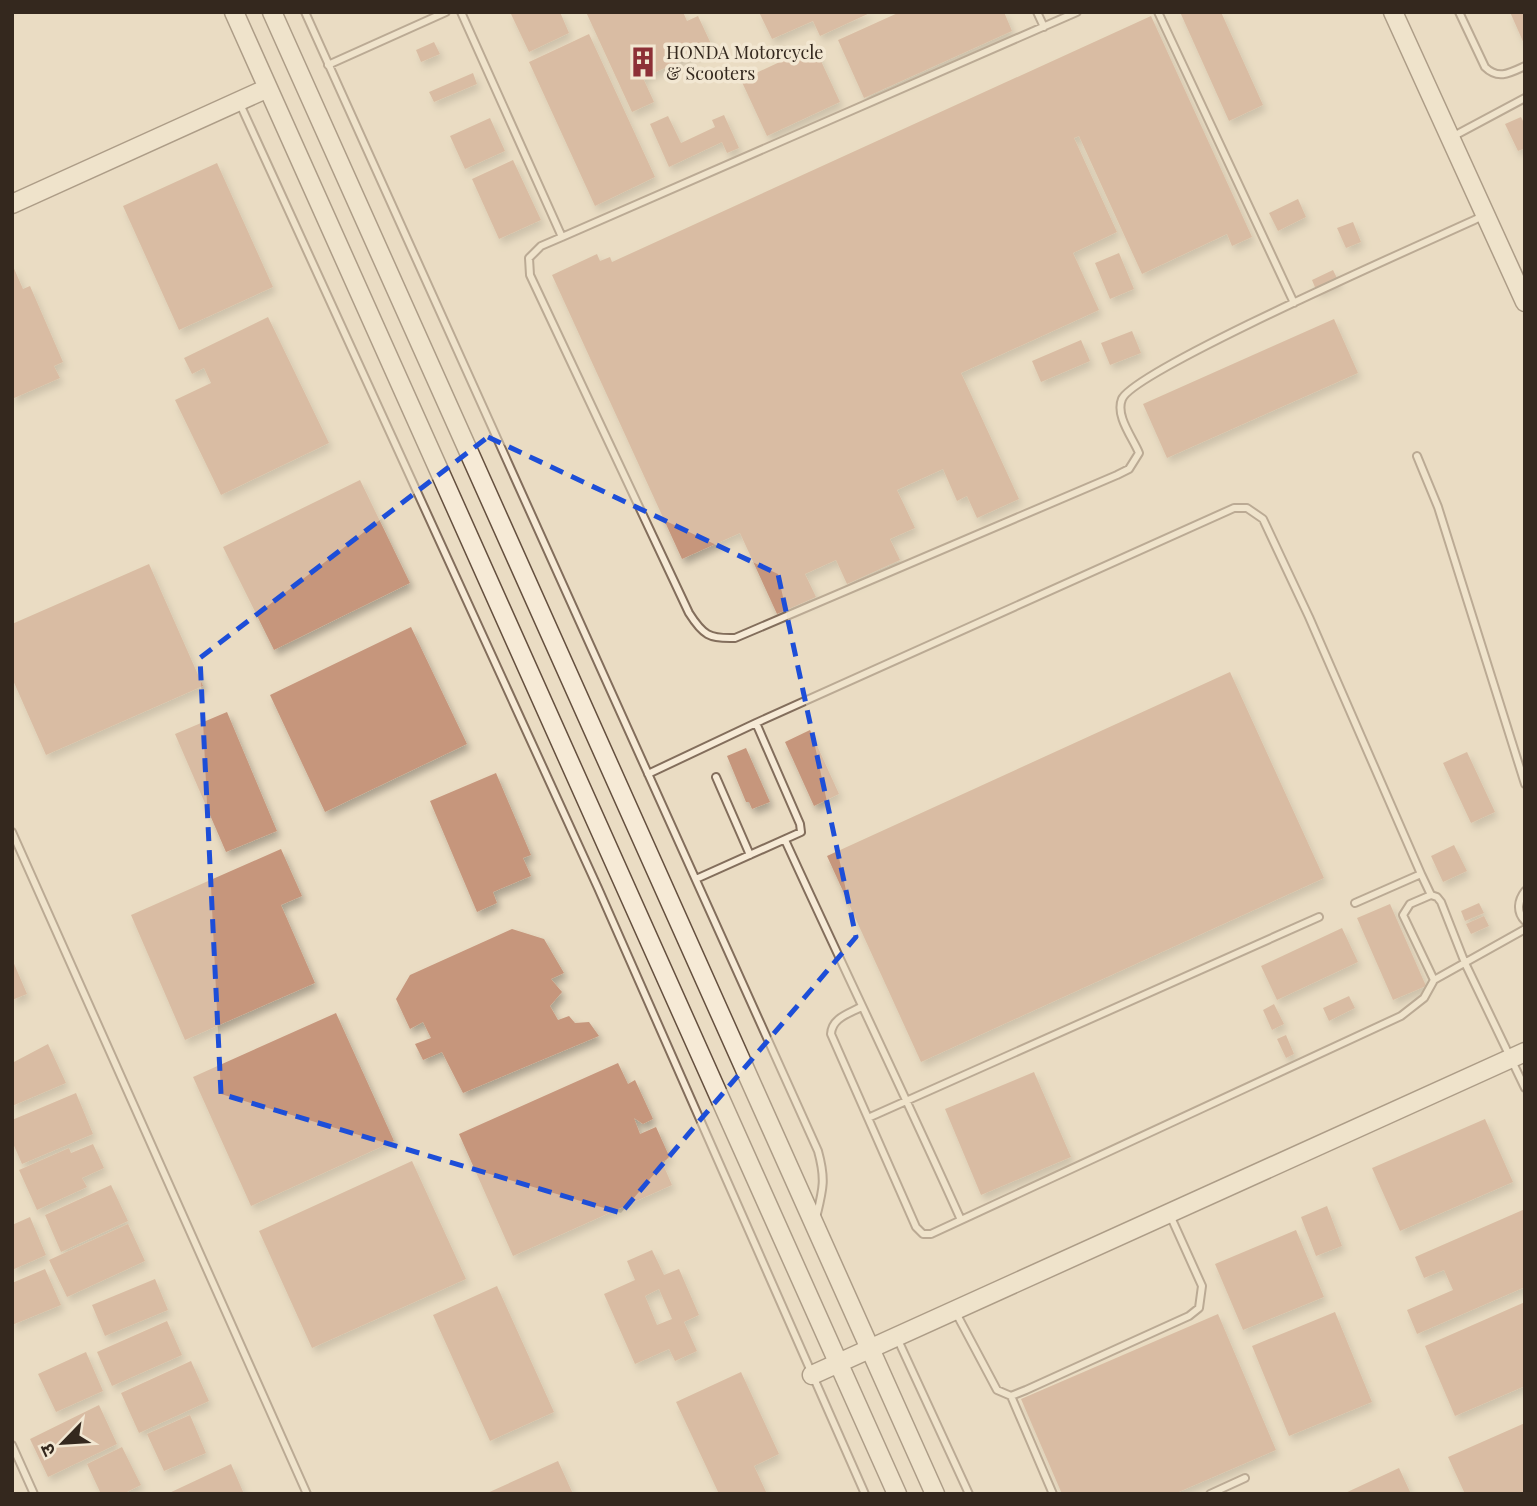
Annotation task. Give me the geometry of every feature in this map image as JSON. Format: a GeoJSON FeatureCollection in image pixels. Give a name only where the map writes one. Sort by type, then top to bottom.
{"type":"FeatureCollection","features":[{"type":"Feature","properties":{"kind":"street"},"geometry":{"type":"LineString","coordinates":[[234,12],[897,1494]]}},
{"type":"Feature","properties":{"kind":"street"},"geometry":{"type":"LineString","coordinates":[[272,12],[935,1494]]}},
{"type":"Feature","properties":{"kind":"street"},"geometry":{"type":"LineString","coordinates":[[1393,12],[1525,302]]}},
{"type":"Feature","properties":{"kind":"street"},"geometry":{"type":"LineString","coordinates":[[12,204],[268,88]]}},
{"type":"Feature","properties":{"kind":"street"},"geometry":{"type":"LineString","coordinates":[[812,1375],[1518,1055]]}},
{"type":"Feature","properties":{"kind":"lane"},"geometry":{"type":"LineString","coordinates":[[304,12],[818,1151],[825,1174],[814,1225]]}},
{"type":"Feature","properties":{"kind":"lane"},"geometry":{"type":"LineString","coordinates":[[328,65],[446,12]]}},
{"type":"Feature","properties":{"kind":"lane"},"geometry":{"type":"LineString","coordinates":[[461,12],[562,237]]}},
{"type":"Feature","properties":{"kind":"lane"},"geometry":{"type":"LineString","coordinates":[[1037,12],[1044,27]]}},
{"type":"Feature","properties":{"kind":"lane"},"geometry":{"type":"LineString","coordinates":[[1077,12],[562,237],[534,252],[529,258],[530,275],[689,613],[701,632],[716,639],[735,638],[1129,469],[1139,453],[1121,416],[1121,402],[1125,394],[1180,360],[1294,303],[1485,215]]}},
{"type":"Feature","properties":{"kind":"lane"},"geometry":{"type":"LineString","coordinates":[[1158,12],[1294,303]]}},
{"type":"Feature","properties":{"kind":"lane"},"geometry":{"type":"LineString","coordinates":[[1460,12],[1485,67],[1491,72],[1499,76],[1525,66]]}},
{"type":"Feature","properties":{"kind":"lane"},"geometry":{"type":"LineString","coordinates":[[1450,138],[1525,99]]}},
{"type":"Feature","properties":{"kind":"lane"},"geometry":{"type":"LineString","coordinates":[[239,102],[598,888],[865,1494]]}},
{"type":"Feature","properties":{"kind":"lane"},"geometry":{"type":"LineString","coordinates":[[1417,456],[1451,546],[1525,783]]}},
{"type":"Feature","properties":{"kind":"lane"},"geometry":{"type":"LineString","coordinates":[[648,774],[1234,508],[1247,508],[1263,519],[1431,895]]}},
{"type":"Feature","properties":{"kind":"lane"},"geometry":{"type":"LineString","coordinates":[[696,879],[801,832],[800,824],[756,723]]}},
{"type":"Feature","properties":{"kind":"lane"},"geometry":{"type":"LineString","coordinates":[[716,777],[750,855]]}},
{"type":"Feature","properties":{"kind":"lane"},"geometry":{"type":"LineString","coordinates":[[12,832],[307,1494]]}},
{"type":"Feature","properties":{"kind":"lane"},"geometry":{"type":"LineString","coordinates":[[785,840],[961,1220]]}},
{"type":"Feature","properties":{"kind":"lane"},"geometry":{"type":"LineString","coordinates":[[1355,903],[1421,873]]}},
{"type":"Feature","properties":{"kind":"lane"},"geometry":{"type":"LineString","coordinates":[[1525,891],[1518,904],[1521,917],[1525,921]]}},
{"type":"Feature","properties":{"kind":"lane"},"geometry":{"type":"LineString","coordinates":[[1434,980],[1403,915],[1410,904],[1431,895],[1441,902],[1465,963],[1518,1055],[1525,1088]]}},
{"type":"Feature","properties":{"kind":"lane"},"geometry":{"type":"LineString","coordinates":[[868,1118],[1319,917]]}},
{"type":"Feature","properties":{"kind":"lane"},"geometry":{"type":"LineString","coordinates":[[861,1007],[836,1020],[831,1026],[831,1034],[916,1227],[923,1234],[931,1234],[1402,1016],[1424,998],[1434,980],[1525,929]]}},
{"type":"Feature","properties":{"kind":"lane"},"geometry":{"type":"LineString","coordinates":[[1011,1396],[1189,1317],[1199,1308],[1202,1286],[1169,1213]]}},
{"type":"Feature","properties":{"kind":"lane"},"geometry":{"type":"LineString","coordinates":[[954,1310],[996,1390],[1011,1396],[1053,1494]]}},
{"type":"Feature","properties":{"kind":"lane"},"geometry":{"type":"LineString","coordinates":[[896,1336],[969,1494]]}},
{"type":"Feature","properties":{"kind":"lane"},"geometry":{"type":"LineString","coordinates":[[12,1446],[34,1494]]}},
{"type":"Feature","properties":{"kind":"lane"},"geometry":{"type":"LineString","coordinates":[[1210,1494],[1245,1478]]}},
{"type":"Feature","properties":{"kind":"highlighted area"},"geometry":{"type":"Polygon","coordinates":[[[488,437],[778,574],[856,937],[621,1213],[221,1094],[200,658],[488,437]]]}},
{"type":"Feature","properties":{"kind":"building"},"geometry":{"type":"Polygon","coordinates":[[[560,12],[569,33],[529,52],[511,14],[560,12]]]}},
{"type":"Feature","properties":{"kind":"building","name":"HONDA Motorcycle & Scooters"},"geometry":{"type":"Polygon","coordinates":[[[586,12],[683,12],[687,21],[698,16],[712,46],[643,78],[654,102],[632,112],[586,12]]]}},
{"type":"Feature","properties":{"kind":"building","name":"HONDA Motorcycle & Scooters"},"geometry":{"type":"Polygon","coordinates":[[[759,12],[872,12],[820,36],[813,21],[772,39],[759,12]]]}},
{"type":"Feature","properties":{"kind":"building"},"geometry":{"type":"Polygon","coordinates":[[[900,12],[1004,12],[1012,31],[864,98],[838,40],[900,12]]]}},
{"type":"Feature","properties":{"kind":"building"},"geometry":{"type":"Polygon","coordinates":[[[1180,12],[1221,12],[1263,105],[1229,121],[1180,12]]]}},
{"type":"Feature","properties":{"kind":"building"},"geometry":{"type":"Polygon","coordinates":[[[1510,12],[1525,12],[1525,46],[1510,12]]]}},
{"type":"Feature","properties":{"kind":"building"},"geometry":{"type":"Polygon","coordinates":[[[1151,16],[1252,237],[1232,246],[1227,234],[1142,274],[1079,136],[1074,138],[1117,232],[1073,253],[1099,310],[961,373],[1019,499],[977,518],[967,496],[957,501],[943,469],[897,490],[915,528],[890,539],[900,560],[847,584],[836,560],[805,574],[816,597],[777,614],[740,533],[682,559],[552,275],[597,254],[600,261],[610,257],[612,262],[1151,16]]]}},
{"type":"Feature","properties":{"kind":"building"},"geometry":{"type":"Polygon","coordinates":[[[589,34],[655,177],[595,206],[529,62],[589,34]]]}},
{"type":"Feature","properties":{"kind":"building"},"geometry":{"type":"Polygon","coordinates":[[[434,42],[440,54],[421,62],[416,50],[434,42]]]}},
{"type":"Feature","properties":{"kind":"building"},"geometry":{"type":"Polygon","coordinates":[[[814,46],[840,102],[767,136],[741,80],[814,46]]]}},
{"type":"Feature","properties":{"kind":"building"},"geometry":{"type":"Polygon","coordinates":[[[473,73],[477,84],[434,102],[429,92],[473,73]]]}},
{"type":"Feature","properties":{"kind":"building"},"geometry":{"type":"Polygon","coordinates":[[[724,115],[739,148],[727,153],[722,142],[669,167],[650,124],[668,116],[681,143],[715,127],[712,120],[724,115]]]}},
{"type":"Feature","properties":{"kind":"building"},"geometry":{"type":"Polygon","coordinates":[[[1521,117],[1525,125],[1525,148],[1518,151],[1505,124],[1521,117]]]}},
{"type":"Feature","properties":{"kind":"building"},"geometry":{"type":"Polygon","coordinates":[[[490,118],[505,151],[465,169],[450,136],[490,118]]]}},
{"type":"Feature","properties":{"kind":"building"},"geometry":{"type":"Polygon","coordinates":[[[513,160],[541,220],[499,239],[472,179],[513,160]]]}},
{"type":"Feature","properties":{"kind":"building"},"geometry":{"type":"Polygon","coordinates":[[[217,163],[273,287],[179,330],[123,206],[217,163]]]}},
{"type":"Feature","properties":{"kind":"building"},"geometry":{"type":"Polygon","coordinates":[[[1298,199],[1306,217],[1278,231],[1269,213],[1298,199]]]}},
{"type":"Feature","properties":{"kind":"building"},"geometry":{"type":"Polygon","coordinates":[[[1353,222],[1361,242],[1346,248],[1337,228],[1353,222]]]}},
{"type":"Feature","properties":{"kind":"building"},"geometry":{"type":"Polygon","coordinates":[[[1119,253],[1134,289],[1110,299],[1095,263],[1119,253]]]}},
{"type":"Feature","properties":{"kind":"building"},"geometry":{"type":"Polygon","coordinates":[[[12,264],[23,289],[30,286],[63,362],[54,366],[60,378],[12,399],[12,264]]]}},
{"type":"Feature","properties":{"kind":"building"},"geometry":{"type":"Polygon","coordinates":[[[1333,270],[1339,282],[1317,292],[1312,280],[1333,270]]]}},
{"type":"Feature","properties":{"kind":"building"},"geometry":{"type":"Polygon","coordinates":[[[268,317],[329,443],[221,495],[175,400],[211,383],[204,368],[192,374],[184,358],[268,317]]]}},
{"type":"Feature","properties":{"kind":"building"},"geometry":{"type":"Polygon","coordinates":[[[1334,319],[1358,373],[1167,458],[1143,404],[1334,319]]]}},
{"type":"Feature","properties":{"kind":"building"},"geometry":{"type":"Polygon","coordinates":[[[1132,331],[1141,353],[1110,365],[1101,343],[1132,331]]]}},
{"type":"Feature","properties":{"kind":"building"},"geometry":{"type":"Polygon","coordinates":[[[1081,340],[1090,361],[1041,382],[1032,361],[1081,340]]]}},
{"type":"Feature","properties":{"kind":"building"},"geometry":{"type":"Polygon","coordinates":[[[360,480],[410,583],[274,650],[223,547],[360,480]]]}},
{"type":"Feature","properties":{"kind":"building"},"geometry":{"type":"Polygon","coordinates":[[[149,564],[203,686],[46,755],[12,678],[12,624],[149,564]]]}},
{"type":"Feature","properties":{"kind":"building"},"geometry":{"type":"Polygon","coordinates":[[[411,627],[467,744],[325,812],[270,695],[411,627]]]}},
{"type":"Feature","properties":{"kind":"building"},"geometry":{"type":"Polygon","coordinates":[[[1230,672],[1324,878],[921,1062],[827,856],[1230,672]]]}},
{"type":"Feature","properties":{"kind":"building"},"geometry":{"type":"Polygon","coordinates":[[[227,712],[277,831],[226,852],[175,734],[227,712]]]}},
{"type":"Feature","properties":{"kind":"building"},"geometry":{"type":"Polygon","coordinates":[[[810,730],[839,794],[814,806],[785,742],[810,730]]]}},
{"type":"Feature","properties":{"kind":"building"},"geometry":{"type":"Polygon","coordinates":[[[746,748],[770,802],[752,809],[749,802],[746,802],[727,756],[746,748]]]}},
{"type":"Feature","properties":{"kind":"building"},"geometry":{"type":"Polygon","coordinates":[[[1467,752],[1495,812],[1471,823],[1443,763],[1467,752]]]}},
{"type":"Feature","properties":{"kind":"building"},"geometry":{"type":"Polygon","coordinates":[[[496,773],[531,855],[523,858],[531,876],[493,892],[497,903],[477,912],[430,801],[496,773]]]}},
{"type":"Feature","properties":{"kind":"building"},"geometry":{"type":"Polygon","coordinates":[[[1454,845],[1467,871],[1443,882],[1431,856],[1454,845]]]}},
{"type":"Feature","properties":{"kind":"building"},"geometry":{"type":"Polygon","coordinates":[[[281,849],[302,896],[281,905],[315,983],[185,1040],[131,915],[281,849]]]}},
{"type":"Feature","properties":{"kind":"building"},"geometry":{"type":"Polygon","coordinates":[[[1479,903],[1484,913],[1465,921],[1461,911],[1479,903]]]}},
{"type":"Feature","properties":{"kind":"building"},"geometry":{"type":"Polygon","coordinates":[[[1390,904],[1426,986],[1393,1000],[1357,918],[1390,904]]]}},
{"type":"Feature","properties":{"kind":"building"},"geometry":{"type":"Polygon","coordinates":[[[1484,916],[1489,926],[1471,934],[1466,924],[1484,916]]]}},
{"type":"Feature","properties":{"kind":"building"},"geometry":{"type":"Polygon","coordinates":[[[1342,928],[1358,962],[1277,1000],[1261,966],[1342,928]]]}},
{"type":"Feature","properties":{"kind":"building"},"geometry":{"type":"Polygon","coordinates":[[[512,929],[544,939],[564,973],[551,979],[562,992],[550,1006],[558,1020],[569,1016],[575,1023],[589,1022],[599,1036],[463,1093],[442,1052],[423,1060],[415,1044],[431,1038],[423,1022],[410,1029],[396,999],[410,975],[512,929]]]}},
{"type":"Feature","properties":{"kind":"building"},"geometry":{"type":"Polygon","coordinates":[[[12,959],[27,994],[12,1000],[12,959]]]}},
{"type":"Feature","properties":{"kind":"building"},"geometry":{"type":"Polygon","coordinates":[[[1349,996],[1355,1008],[1329,1021],[1323,1008],[1349,996]]]}},
{"type":"Feature","properties":{"kind":"building"},"geometry":{"type":"Polygon","coordinates":[[[1274,1004],[1284,1024],[1272,1030],[1263,1010],[1274,1004]]]}},
{"type":"Feature","properties":{"kind":"building"},"geometry":{"type":"Polygon","coordinates":[[[336,1013],[394,1141],[251,1206],[193,1077],[336,1013]]]}},
{"type":"Feature","properties":{"kind":"building"},"geometry":{"type":"Polygon","coordinates":[[[1286,1035],[1294,1054],[1286,1058],[1277,1039],[1286,1035]]]}},
{"type":"Feature","properties":{"kind":"building"},"geometry":{"type":"Polygon","coordinates":[[[48,1044],[66,1083],[12,1106],[12,1063],[48,1044]]]}},
{"type":"Feature","properties":{"kind":"building"},"geometry":{"type":"Polygon","coordinates":[[[618,1063],[628,1084],[635,1080],[653,1119],[643,1124],[634,1118],[640,1134],[656,1127],[670,1158],[662,1162],[672,1185],[513,1256],[459,1134],[618,1063]]]}},
{"type":"Feature","properties":{"kind":"building"},"geometry":{"type":"Polygon","coordinates":[[[1034,1072],[1071,1157],[981,1195],[945,1109],[1034,1072]]]}},
{"type":"Feature","properties":{"kind":"building"},"geometry":{"type":"Polygon","coordinates":[[[76,1093],[93,1134],[22,1164],[12,1141],[12,1120],[76,1093]]]}},
{"type":"Feature","properties":{"kind":"building"},"geometry":{"type":"Polygon","coordinates":[[[1485,1119],[1513,1182],[1400,1231],[1372,1168],[1485,1119]]]}},
{"type":"Feature","properties":{"kind":"building"},"geometry":{"type":"Polygon","coordinates":[[[93,1144],[104,1168],[82,1178],[87,1187],[37,1210],[19,1170],[69,1148],[71,1153],[93,1144]]]}},
{"type":"Feature","properties":{"kind":"building"},"geometry":{"type":"Polygon","coordinates":[[[412,1161],[466,1279],[312,1348],[259,1231],[412,1161]]]}},
{"type":"Feature","properties":{"kind":"building"},"geometry":{"type":"Polygon","coordinates":[[[111,1185],[128,1221],[61,1252],[45,1215],[111,1185]]]}},
{"type":"Feature","properties":{"kind":"building"},"geometry":{"type":"Polygon","coordinates":[[[1327,1206],[1342,1246],[1316,1256],[1301,1217],[1327,1206]]]}},
{"type":"Feature","properties":{"kind":"building"},"geometry":{"type":"Polygon","coordinates":[[[1525,1209],[1525,1287],[1417,1334],[1407,1310],[1453,1290],[1444,1270],[1424,1278],[1415,1257],[1525,1209]]]}},
{"type":"Feature","properties":{"kind":"building"},"geometry":{"type":"Polygon","coordinates":[[[30,1217],[46,1255],[12,1270],[12,1225],[30,1217]]]}},
{"type":"Feature","properties":{"kind":"building"},"geometry":{"type":"Polygon","coordinates":[[[128,1224],[145,1261],[67,1297],[49,1260],[128,1224]]]}},
{"type":"Feature","properties":{"kind":"building"},"geometry":{"type":"Polygon","coordinates":[[[1296,1230],[1324,1297],[1243,1330],[1215,1264],[1296,1230]]]}},
{"type":"Feature","properties":{"kind":"building"},"geometry":{"type":"Polygon","coordinates":[[[652,1250],[664,1275],[679,1269],[699,1315],[684,1322],[697,1351],[675,1361],[669,1349],[635,1364],[604,1294],[635,1280],[627,1261],[652,1250]],[[659,1289],[645,1296],[657,1325],[672,1319],[659,1289]]]}},
{"type":"Feature","properties":{"kind":"building"},"geometry":{"type":"Polygon","coordinates":[[[45,1269],[61,1305],[12,1325],[12,1283],[45,1269]]]}},
{"type":"Feature","properties":{"kind":"building"},"geometry":{"type":"Polygon","coordinates":[[[155,1279],[168,1310],[105,1336],[92,1305],[155,1279]]]}},
{"type":"Feature","properties":{"kind":"building"},"geometry":{"type":"Polygon","coordinates":[[[497,1286],[554,1412],[490,1441],[433,1315],[497,1286]]]}},
{"type":"Feature","properties":{"kind":"building"},"geometry":{"type":"Polygon","coordinates":[[[1525,1302],[1525,1386],[1455,1416],[1425,1346],[1525,1302]]]}},
{"type":"Feature","properties":{"kind":"building"},"geometry":{"type":"Polygon","coordinates":[[[1335,1312],[1372,1402],[1289,1436],[1252,1346],[1335,1312]]]}},
{"type":"Feature","properties":{"kind":"building"},"geometry":{"type":"Polygon","coordinates":[[[1218,1314],[1276,1450],[1174,1494],[1062,1494],[1021,1399],[1218,1314]]]}},
{"type":"Feature","properties":{"kind":"building"},"geometry":{"type":"Polygon","coordinates":[[[167,1321],[182,1355],[112,1386],[97,1352],[167,1321]]]}},
{"type":"Feature","properties":{"kind":"building"},"geometry":{"type":"Polygon","coordinates":[[[86,1352],[103,1391],[56,1412],[38,1374],[86,1352]]]}},
{"type":"Feature","properties":{"kind":"building"},"geometry":{"type":"Polygon","coordinates":[[[191,1361],[209,1401],[139,1433],[121,1393],[191,1361]]]}},
{"type":"Feature","properties":{"kind":"building"},"geometry":{"type":"Polygon","coordinates":[[[741,1372],[779,1454],[754,1466],[767,1494],[719,1494],[676,1402],[741,1372]]]}},
{"type":"Feature","properties":{"kind":"building"},"geometry":{"type":"Polygon","coordinates":[[[99,1405],[117,1444],[48,1477],[30,1439],[99,1405]]]}},
{"type":"Feature","properties":{"kind":"building"},"geometry":{"type":"Polygon","coordinates":[[[190,1415],[206,1453],[164,1471],[147,1434],[190,1415]]]}},
{"type":"Feature","properties":{"kind":"building"},"geometry":{"type":"Polygon","coordinates":[[[1525,1423],[1525,1494],[1465,1494],[1448,1457],[1525,1423]]]}},
{"type":"Feature","properties":{"kind":"building"},"geometry":{"type":"Polygon","coordinates":[[[122,1447],[141,1485],[123,1494],[101,1494],[87,1464],[122,1447]]]}},
{"type":"Feature","properties":{"kind":"building"},"geometry":{"type":"Polygon","coordinates":[[[558,1461],[573,1494],[485,1494],[558,1461]]]}},
{"type":"Feature","properties":{"kind":"building"},"geometry":{"type":"Polygon","coordinates":[[[231,1464],[244,1494],[167,1494],[231,1464]]]}},
{"type":"Feature","properties":{"kind":"building"},"geometry":{"type":"Polygon","coordinates":[[[1399,1468],[1411,1494],[1343,1494],[1399,1468]]]}},
{"type":"Feature","properties":{"kind":"place","name":"HONDA Motorcycle & Scooters"},"geometry":{"type":"Point","coordinates":[643,62]}}]}
